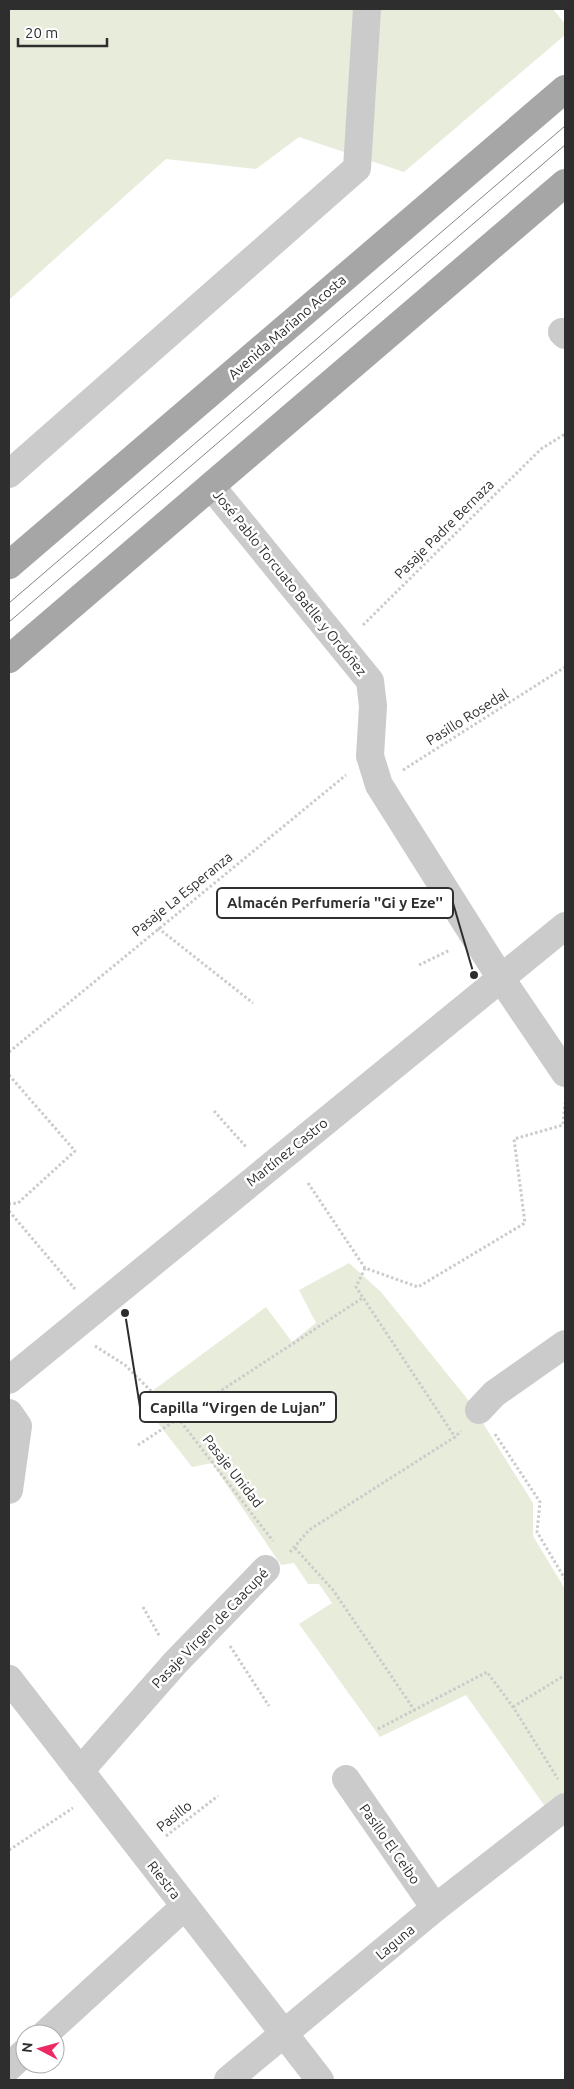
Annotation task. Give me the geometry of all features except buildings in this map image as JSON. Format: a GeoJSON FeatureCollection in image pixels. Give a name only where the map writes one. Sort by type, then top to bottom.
{"type":"FeatureCollection","features":[{"type":"Feature","properties":{"kind":"main road","name":"Avenida Mariano Acosta"},"geometry":{"type":"LineString","coordinates":[[9,565],[565,89]]}},
{"type":"Feature","properties":{"kind":"main road"},"geometry":{"type":"LineString","coordinates":[[9,659],[565,183]]}},
{"type":"Feature","properties":{"kind":"street"},"geometry":{"type":"LineString","coordinates":[[9,474],[357,168],[367,9]]}},
{"type":"Feature","properties":{"kind":"street","name":"José Pablo Torcuato Batlle y Ordóñez"},"geometry":{"type":"LineString","coordinates":[[211,486],[370,680],[373,706],[370,756],[380,785],[500,977],[565,1073]]}},
{"type":"Feature","properties":{"kind":"street","name":"Martínez Castro"},"geometry":{"type":"LineString","coordinates":[[9,1380],[500,977],[565,926]]}},
{"type":"Feature","properties":{"kind":"street"},"geometry":{"type":"LineString","coordinates":[[479,1410],[494,1394],[565,1344]]}},
{"type":"Feature","properties":{"kind":"street"},"geometry":{"type":"LineString","coordinates":[[9,1413],[18,1426],[9,1490]]}},
{"type":"Feature","properties":{"kind":"street","name":"Pasaje Virgen de Caacupé"},"geometry":{"type":"LineString","coordinates":[[80,1771],[214,1623],[275,1562]]}},
{"type":"Feature","properties":{"kind":"street","name":"Riestra"},"geometry":{"type":"LineString","coordinates":[[9,1679],[320,2080]]}},
{"type":"Feature","properties":{"kind":"street","name":"Pasillo El Ceibo"},"geometry":{"type":"LineString","coordinates":[[346,1780],[435,1908]]}},
{"type":"Feature","properties":{"kind":"street","name":"Laguna"},"geometry":{"type":"LineString","coordinates":[[228,2080],[435,1908],[560,1811]]}},
{"type":"Feature","properties":{"kind":"street"},"geometry":{"type":"LineString","coordinates":[[56,2024],[185,1906]]}},
{"type":"Feature","properties":{"kind":"path","name":"Pasaje Padre Bernaza"},"geometry":{"type":"LineString","coordinates":[[343,645],[541,450],[565,434]]}},
{"type":"Feature","properties":{"kind":"path","name":"Pasillo Rosedal"},"geometry":{"type":"LineString","coordinates":[[380,785],[565,667]]}},
{"type":"Feature","properties":{"kind":"path","name":"Pasaje La Esperanza"},"geometry":{"type":"LineString","coordinates":[[9,1052],[370,756]]}},
{"type":"Feature","properties":{"kind":"path"},"geometry":{"type":"LineString","coordinates":[[158,928],[253,1003]]}},
{"type":"Feature","properties":{"kind":"path"},"geometry":{"type":"LineString","coordinates":[[9,1075],[75,1151],[18,1203],[9,1204]]}},
{"type":"Feature","properties":{"kind":"path"},"geometry":{"type":"LineString","coordinates":[[308,1183],[365,1268],[418,1287],[525,1223],[514,1139],[563,1125],[565,1103]]}},
{"type":"Feature","properties":{"kind":"path"},"geometry":{"type":"LineString","coordinates":[[214,1111],[266,1170]]}},
{"type":"Feature","properties":{"kind":"path"},"geometry":{"type":"LineString","coordinates":[[9,1211],[94,1310]]}},
{"type":"Feature","properties":{"kind":"path"},"geometry":{"type":"LineString","coordinates":[[275,1562],[295,1548],[309,1530],[455,1437],[356,1287],[365,1268]]}},
{"type":"Feature","properties":{"kind":"path"},"geometry":{"type":"LineString","coordinates":[[138,1445],[364,1297]]}},
{"type":"Feature","properties":{"kind":"path","name":"Pasaje Unidad"},"geometry":{"type":"LineString","coordinates":[[65,1334],[85,1340],[125,1365],[178,1418],[275,1562]]}},
{"type":"Feature","properties":{"kind":"path"},"geometry":{"type":"LineString","coordinates":[[479,1410],[540,1502],[537,1532],[565,1579]]}},
{"type":"Feature","properties":{"kind":"path"},"geometry":{"type":"LineString","coordinates":[[295,1548],[333,1590],[415,1711]]}},
{"type":"Feature","properties":{"kind":"path"},"geometry":{"type":"LineString","coordinates":[[214,1623],[269,1706]]}},
{"type":"Feature","properties":{"kind":"path"},"geometry":{"type":"LineString","coordinates":[[378,1730],[487,1672],[513,1707],[560,1811]]}},
{"type":"Feature","properties":{"kind":"path"},"geometry":{"type":"LineString","coordinates":[[513,1707],[565,1675]]}},
{"type":"Feature","properties":{"kind":"path"},"geometry":{"type":"LineString","coordinates":[[9,1850],[96,1792]]}},
{"type":"Feature","properties":{"kind":"path","name":"Pasillo"},"geometry":{"type":"LineString","coordinates":[[144,1854],[218,1796]]}},
{"type":"Feature","properties":{"kind":"green space"},"geometry":{"type":"Polygon","coordinates":[[[9,9],[553,9],[565,24],[565,35],[404,172],[299,137],[256,169],[166,159],[9,300],[9,9]]]}},
{"type":"Feature","properties":{"kind":"green space"},"geometry":{"type":"Polygon","coordinates":[[[349,1263],[381,1292],[469,1401],[533,1503],[533,1536],[565,1589],[565,1798],[549,1812],[466,1695],[380,1737],[299,1624],[332,1603],[319,1584],[308,1584],[294,1563],[281,1565],[212,1463],[192,1467],[140,1400],[266,1307],[292,1342],[316,1323],[299,1290],[349,1263]]]}},
{"type":"Feature","properties":{"kind":"tram line"},"geometry":{"type":"LineString","coordinates":[[9,603],[565,126]]}},
{"type":"Feature","properties":{"kind":"tram line"},"geometry":{"type":"LineString","coordinates":[[9,622],[565,145]]}},
{"type":"Feature","properties":{"kind":"place","name":"Almacén Perfumería ''Gi y Eze''"},"geometry":{"type":"Point","coordinates":[474,975]}},
{"type":"Feature","properties":{"kind":"place","name":"Capilla “Virgen de Lujan”"},"geometry":{"type":"Point","coordinates":[125,1313]}}]}
